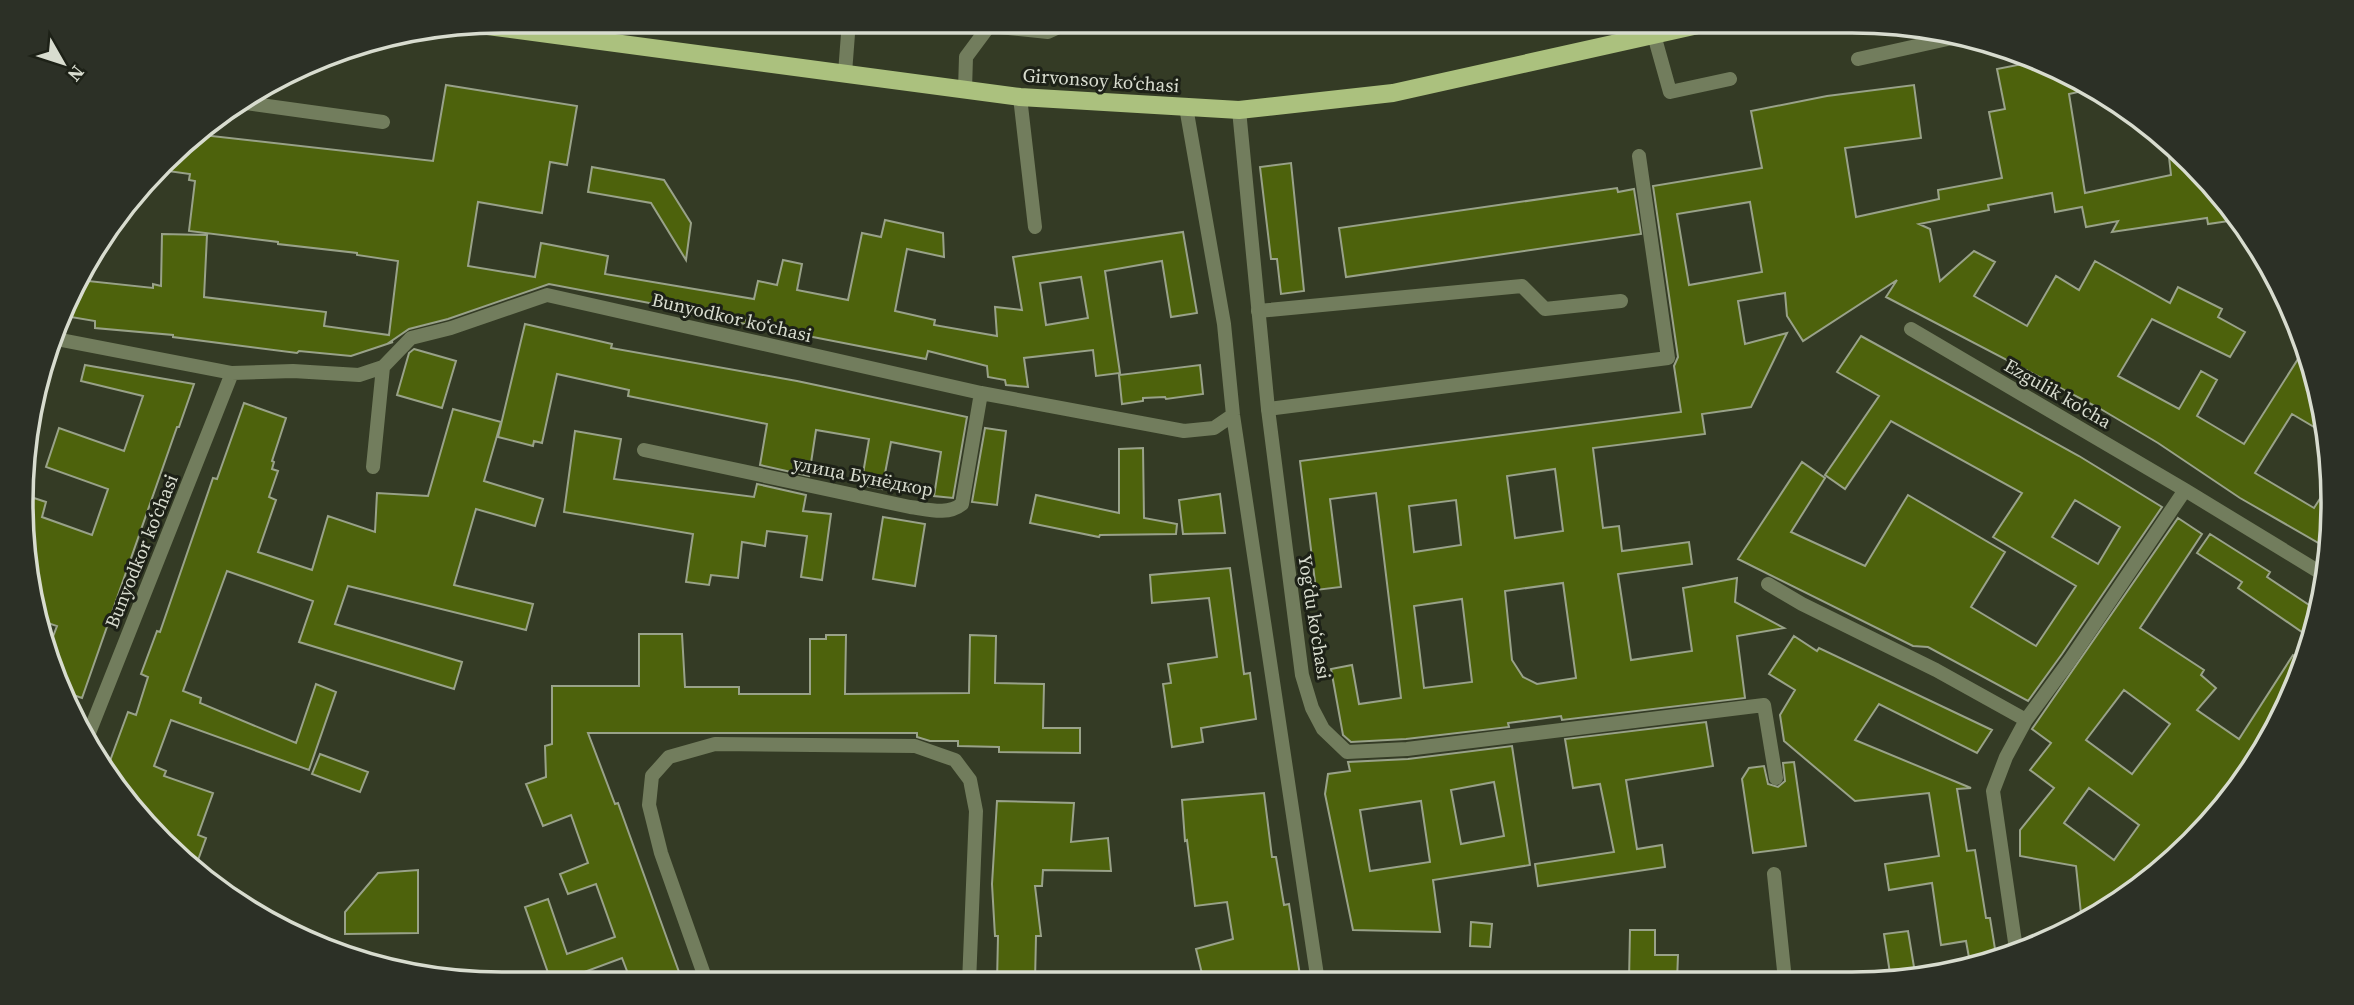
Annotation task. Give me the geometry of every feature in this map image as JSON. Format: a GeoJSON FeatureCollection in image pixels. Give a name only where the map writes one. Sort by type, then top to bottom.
{"type":"FeatureCollection","features":[{"type":"Feature","properties":{"kind":"main road","name":"Girvonsoy koʻchasi"},"geometry":{"type":"LineString","coordinates":[[542,33],[1020,97],[1238,110],[1393,93],[1663,33]]}},
{"type":"Feature","properties":{"kind":"street"},"geometry":{"type":"LineString","coordinates":[[845,73],[848,33]]}},
{"type":"Feature","properties":{"kind":"street"},"geometry":{"type":"LineString","coordinates":[[965,90],[966,57],[984,33]]}},
{"type":"Feature","properties":{"kind":"street"},"geometry":{"type":"LineString","coordinates":[[1654,35],[1670,92],[1730,79]]}},
{"type":"Feature","properties":{"kind":"street"},"geometry":{"type":"LineString","coordinates":[[1858,59],[1938,41]]}},
{"type":"Feature","properties":{"kind":"street"},"geometry":{"type":"LineString","coordinates":[[1020,97],[1035,227]]}},
{"type":"Feature","properties":{"kind":"street"},"geometry":{"type":"LineString","coordinates":[[255,104],[383,122]]}},
{"type":"Feature","properties":{"kind":"street"},"geometry":{"type":"LineString","coordinates":[[1186,107],[1224,324],[1233,415],[1317,972]]}},
{"type":"Feature","properties":{"kind":"street","name":"Yogʻdu koʻchasi"},"geometry":{"type":"LineString","coordinates":[[1238,110],[1268,409],[1302,675],[1312,708],[1323,729],[1347,752],[1407,749],[1764,705],[1776,778]]}},
{"type":"Feature","properties":{"kind":"street"},"geometry":{"type":"LineString","coordinates":[[1268,409],[1668,358],[1639,156]]}},
{"type":"Feature","properties":{"kind":"street"},"geometry":{"type":"LineString","coordinates":[[1258,311],[1522,286],[1545,309],[1621,301]]}},
{"type":"Feature","properties":{"kind":"street","name":"Bunyodkor koʻchasi"},"geometry":{"type":"LineString","coordinates":[[383,367],[411,338],[451,328],[547,295],[981,393],[1184,431],[1214,428],[1233,415]]}},
{"type":"Feature","properties":{"kind":"street","name":"Ezgulik ko'cha"},"geometry":{"type":"LineString","coordinates":[[1911,330],[2185,489],[2316,570]]}},
{"type":"Feature","properties":{"kind":"street"},"geometry":{"type":"LineString","coordinates":[[62,341],[232,373],[293,371],[359,375],[383,367],[373,467]]}},
{"type":"Feature","properties":{"kind":"street","name":"Bunyodkor koʻchasi"},"geometry":{"type":"LineString","coordinates":[[91,728],[232,373]]}},
{"type":"Feature","properties":{"kind":"street","name":"улица Бунёдкор"},"geometry":{"type":"LineString","coordinates":[[644,450],[909,507],[954,510],[962,504],[981,393]]}},
{"type":"Feature","properties":{"kind":"street"},"geometry":{"type":"LineString","coordinates":[[2015,942],[1993,791],[2006,757],[2026,720],[2070,660],[2185,489]]}},
{"type":"Feature","properties":{"kind":"street"},"geometry":{"type":"LineString","coordinates":[[1769,584],[1802,604],[1936,670],[2026,720]]}},
{"type":"Feature","properties":{"kind":"street"},"geometry":{"type":"LineString","coordinates":[[703,972],[661,853],[649,805],[652,776],[669,757],[715,744],[915,746],[955,760],[970,780],[976,811],[969,972]]}},
{"type":"Feature","properties":{"kind":"street"},"geometry":{"type":"LineString","coordinates":[[1774,874],[1784,972]]}},
{"type":"Feature","properties":{"kind":"building"},"geometry":{"type":"Polygon","coordinates":[[[2019,65],[2059,82],[2078,92],[2069,94],[2085,193],[2171,175],[2169,158],[2227,221],[2208,224],[2207,218],[2112,232],[2118,221],[2086,227],[2082,207],[2055,212],[2052,193],[1988,205],[1989,210],[1919,224],[1930,229],[1940,281],[1974,251],[1995,262],[1974,296],[2027,326],[2056,276],[2079,290],[2095,261],[2170,303],[2178,287],[2222,309],[2218,317],[2245,332],[2230,357],[2152,319],[2118,376],[2179,409],[2201,371],[2217,380],[2197,416],[2244,444],[2298,359],[2315,427],[2292,414],[2255,473],[2314,508],[2321,497],[2319,543],[2240,498],[2158,443],[2099,408],[1886,297],[1897,280],[1803,341],[1787,316],[1785,293],[1738,301],[1745,344],[1787,333],[1751,407],[1702,414],[1705,434],[1593,448],[1603,528],[1619,526],[1622,551],[1689,542],[1692,564],[1618,574],[1631,660],[1692,651],[1683,588],[1737,578],[1735,602],[1784,628],[1737,636],[1745,698],[1562,720],[1561,716],[1508,723],[1509,727],[1406,739],[1351,742],[1343,735],[1331,669],[1352,665],[1359,704],[1401,698],[1376,493],[1330,499],[1341,587],[1316,590],[1300,461],[1681,412],[1674,366],[1678,357],[1653,186],[1762,168],[1751,111],[1827,96],[1914,85],[1921,138],[1845,148],[1856,217],[1939,199],[1938,190],[2002,178],[1989,112],[2005,109],[1997,69],[2019,65]],[[1750,202],[1677,214],[1689,285],[1762,272],[1750,202]],[[1555,469],[1507,476],[1515,538],[1563,531],[1555,469]],[[1456,500],[1409,506],[1414,552],[1461,545],[1456,500]],[[1563,583],[1505,591],[1512,660],[1523,677],[1537,684],[1576,678],[1563,583]],[[1462,599],[1414,606],[1424,688],[1472,682],[1462,599]]]}},
{"type":"Feature","properties":{"kind":"building"},"geometry":{"type":"Polygon","coordinates":[[[446,85],[577,106],[567,165],[550,162],[542,213],[478,202],[468,266],[535,277],[541,243],[608,256],[605,274],[754,299],[758,281],[777,285],[783,260],[802,264],[797,290],[848,300],[862,233],[881,237],[885,220],[943,233],[944,257],[907,249],[895,311],[935,320],[934,325],[997,336],[995,307],[1022,310],[1013,257],[1183,232],[1197,313],[1171,317],[1162,261],[1105,271],[1120,373],[1096,376],[1093,350],[1024,358],[1028,387],[1006,385],[1005,380],[988,377],[987,366],[928,351],[926,359],[787,332],[788,329],[746,320],[746,324],[675,312],[676,308],[549,284],[448,319],[409,329],[390,342],[393,342],[351,356],[299,351],[297,353],[173,335],[95,328],[95,321],[72,317],[89,281],[153,288],[153,284],[161,286],[162,234],[207,235],[204,297],[326,312],[324,326],[389,335],[398,261],[189,231],[195,181],[189,180],[190,174],[171,171],[210,136],[433,161],[446,85]],[[1081,277],[1040,283],[1046,325],[1088,318],[1081,277]]]}},
{"type":"Feature","properties":{"kind":"building"},"geometry":{"type":"Polygon","coordinates":[[[1291,163],[1304,291],[1281,294],[1277,259],[1271,259],[1260,167],[1291,163]]]}},
{"type":"Feature","properties":{"kind":"building"},"geometry":{"type":"Polygon","coordinates":[[[592,167],[664,180],[691,223],[686,260],[651,203],[588,192],[592,167]]]}},
{"type":"Feature","properties":{"kind":"building"},"geometry":{"type":"Polygon","coordinates":[[[1617,188],[1618,192],[1634,189],[1641,234],[1346,277],[1339,228],[1617,188]]]}},
{"type":"Feature","properties":{"kind":"building"},"geometry":{"type":"Polygon","coordinates":[[[525,324],[612,344],[611,348],[797,381],[967,417],[953,498],[934,496],[941,452],[891,442],[882,489],[861,485],[869,439],[816,430],[809,476],[760,465],[767,424],[628,396],[629,390],[557,374],[542,443],[534,441],[533,446],[498,437],[525,324]]]}},
{"type":"Feature","properties":{"kind":"building"},"geometry":{"type":"Polygon","coordinates":[[[1861,336],[2079,456],[2162,507],[2028,701],[1928,647],[1913,646],[1738,559],[1802,462],[1825,478],[1791,532],[1865,566],[1908,495],[2005,552],[1971,607],[2036,646],[2076,586],[1993,537],[2022,493],[1891,421],[1845,489],[1825,475],[1879,396],[1837,372],[1861,336]],[[2075,500],[2052,537],[2098,564],[2120,527],[2075,500]]]}},
{"type":"Feature","properties":{"kind":"building"},"geometry":{"type":"Polygon","coordinates":[[[414,349],[456,361],[442,408],[397,395],[409,353],[414,349]]]}},
{"type":"Feature","properties":{"kind":"building"},"geometry":{"type":"Polygon","coordinates":[[[85,365],[194,384],[82,698],[75,696],[58,653],[53,637],[57,626],[49,623],[37,564],[33,498],[46,502],[42,517],[92,535],[108,489],[46,467],[59,428],[124,451],[143,396],[81,381],[85,365]]]}},
{"type":"Feature","properties":{"kind":"building"},"geometry":{"type":"Polygon","coordinates":[[[1200,365],[1203,394],[1166,399],[1143,398],[1143,401],[1122,404],[1119,375],[1200,365]]]}},
{"type":"Feature","properties":{"kind":"building"},"geometry":{"type":"Polygon","coordinates":[[[244,403],[286,418],[272,461],[272,469],[278,471],[269,497],[276,500],[258,552],[312,570],[328,516],[375,532],[377,493],[428,496],[453,409],[501,422],[484,481],[543,499],[535,526],[476,509],[454,585],[533,604],[526,630],[348,586],[335,624],[462,662],[454,689],[299,642],[313,601],[227,571],[183,691],[201,698],[200,703],[296,743],[316,684],[336,692],[309,770],[171,720],[154,766],[166,771],[164,776],[213,793],[198,835],[206,838],[198,859],[150,812],[110,760],[128,712],[136,715],[148,677],[141,674],[157,631],[160,632],[213,478],[217,479],[244,403]]]}},
{"type":"Feature","properties":{"kind":"building"},"geometry":{"type":"Polygon","coordinates":[[[985,428],[1006,431],[997,505],[972,502],[985,428]]]}},
{"type":"Feature","properties":{"kind":"building"},"geometry":{"type":"Polygon","coordinates":[[[575,431],[621,439],[614,479],[754,497],[757,484],[806,495],[803,511],[831,514],[822,580],[801,577],[807,536],[767,531],[765,546],[742,542],[738,578],[711,575],[709,585],[686,582],[693,534],[564,512],[575,431]]]}},
{"type":"Feature","properties":{"kind":"building"},"geometry":{"type":"Polygon","coordinates":[[[1143,448],[1144,518],[1177,524],[1176,534],[1099,537],[1030,523],[1036,495],[1119,513],[1119,449],[1143,448]]]}},
{"type":"Feature","properties":{"kind":"building"},"geometry":{"type":"Polygon","coordinates":[[[1220,494],[1225,533],[1183,534],[1179,500],[1220,494]]]}},
{"type":"Feature","properties":{"kind":"building"},"geometry":{"type":"Polygon","coordinates":[[[883,517],[925,524],[915,586],[873,579],[883,517]]]}},
{"type":"Feature","properties":{"kind":"building"},"geometry":{"type":"Polygon","coordinates":[[[2178,518],[2202,534],[2140,628],[2204,670],[2201,675],[2216,688],[2197,710],[2239,739],[2293,655],[2295,656],[2258,737],[2224,788],[2204,812],[2137,875],[2081,912],[2076,866],[2020,856],[2020,830],[2054,788],[2030,770],[2051,743],[2032,729],[2178,518]],[[2124,690],[2086,740],[2132,774],[2170,724],[2124,690]],[[2089,788],[2064,823],[2114,860],[2139,825],[2089,788]]]}},
{"type":"Feature","properties":{"kind":"building"},"geometry":{"type":"Polygon","coordinates":[[[2210,534],[2270,572],[2267,577],[2309,605],[2302,632],[2238,588],[2242,582],[2197,553],[2210,534]]]}},
{"type":"Feature","properties":{"kind":"building"},"geometry":{"type":"Polygon","coordinates":[[[1230,568],[1244,674],[1250,673],[1256,719],[1201,728],[1203,742],[1172,747],[1163,684],[1171,683],[1168,664],[1217,657],[1209,598],[1152,603],[1150,575],[1230,568]]]}},
{"type":"Feature","properties":{"kind":"building"},"geometry":{"type":"Polygon","coordinates":[[[639,634],[682,634],[685,687],[739,687],[739,694],[810,694],[810,639],[826,639],[826,635],[846,635],[845,694],[969,693],[970,635],[996,636],[995,683],[1044,684],[1043,728],[1080,728],[1080,753],[999,752],[999,747],[958,746],[958,741],[930,741],[917,737],[917,733],[588,733],[615,804],[618,803],[679,972],[627,972],[622,958],[584,972],[548,972],[525,907],[548,899],[567,954],[615,937],[596,884],[568,894],[560,874],[588,863],[571,815],[543,826],[526,784],[546,777],[545,746],[552,744],[552,686],[639,686],[639,634]]]}},
{"type":"Feature","properties":{"kind":"building"},"geometry":{"type":"Polygon","coordinates":[[[1794,636],[1817,651],[1819,648],[1992,730],[1977,753],[1879,704],[1855,740],[1971,788],[1957,789],[1967,851],[1975,850],[1986,918],[1990,918],[1995,949],[1969,957],[1966,941],[1941,945],[1932,883],[1889,890],[1885,864],[1939,856],[1929,793],[1855,801],[1784,741],[1780,715],[1795,690],[1769,674],[1794,636]]]}},
{"type":"Feature","properties":{"kind":"building"},"geometry":{"type":"Polygon","coordinates":[[[1706,722],[1713,766],[1626,780],[1637,849],[1662,845],[1665,867],[1538,886],[1535,864],[1614,852],[1600,784],[1573,788],[1565,739],[1706,722]]]}},
{"type":"Feature","properties":{"kind":"building"},"geometry":{"type":"Polygon","coordinates":[[[1512,746],[1530,865],[1433,880],[1440,932],[1353,930],[1325,794],[1328,774],[1350,771],[1348,762],[1408,759],[1512,746]],[[1494,782],[1451,790],[1461,844],[1504,836],[1494,782]],[[1421,801],[1360,810],[1370,871],[1430,862],[1421,801]]]}},
{"type":"Feature","properties":{"kind":"building"},"geometry":{"type":"Polygon","coordinates":[[[320,754],[368,772],[360,792],[312,774],[320,754]]]}},
{"type":"Feature","properties":{"kind":"building"},"geometry":{"type":"Polygon","coordinates":[[[1794,762],[1806,846],[1753,853],[1742,779],[1749,768],[1764,766],[1768,784],[1778,787],[1785,781],[1783,763],[1794,762]]]}},
{"type":"Feature","properties":{"kind":"building"},"geometry":{"type":"Polygon","coordinates":[[[1264,793],[1272,857],[1276,857],[1284,905],[1289,904],[1299,972],[1202,972],[1196,949],[1233,939],[1227,902],[1195,906],[1182,800],[1264,793]]]}},
{"type":"Feature","properties":{"kind":"building"},"geometry":{"type":"Polygon","coordinates":[[[997,801],[1074,803],[1071,842],[1108,838],[1111,871],[1043,870],[1042,886],[1035,886],[1041,936],[1036,936],[1035,972],[997,972],[998,936],[995,936],[992,884],[997,801]]]}},
{"type":"Feature","properties":{"kind":"building"},"geometry":{"type":"Polygon","coordinates":[[[418,870],[418,933],[345,934],[345,912],[378,873],[418,870]]]}},
{"type":"Feature","properties":{"kind":"building"},"geometry":{"type":"Polygon","coordinates":[[[1471,922],[1492,924],[1490,947],[1470,946],[1471,922]]]}},
{"type":"Feature","properties":{"kind":"building"},"geometry":{"type":"Polygon","coordinates":[[[1630,930],[1655,930],[1655,955],[1678,955],[1677,972],[1629,972],[1630,930]]]}},
{"type":"Feature","properties":{"kind":"building"},"geometry":{"type":"Polygon","coordinates":[[[1908,931],[1914,968],[1890,970],[1884,934],[1908,931]]]}}]}
